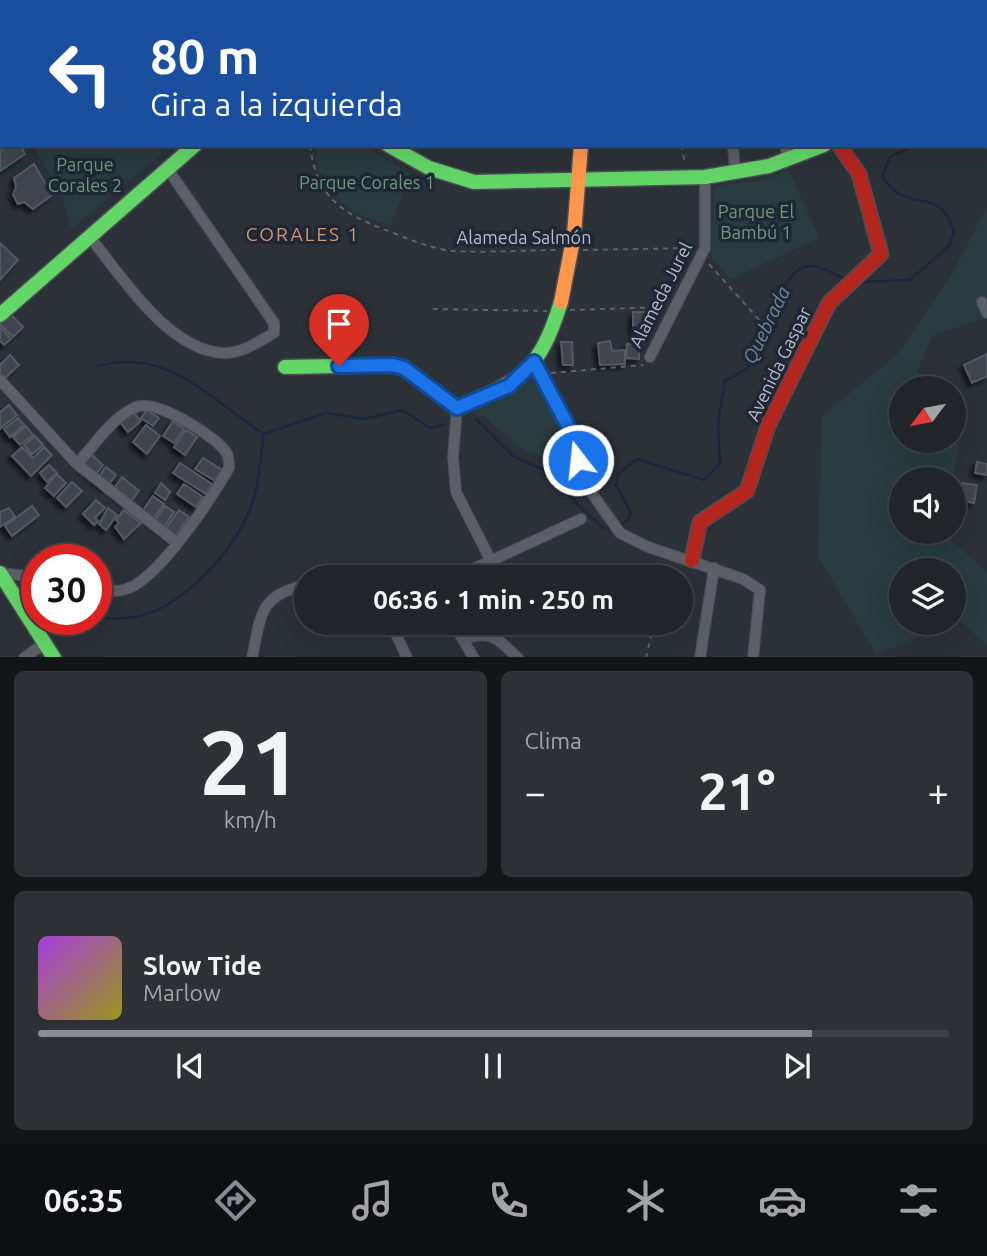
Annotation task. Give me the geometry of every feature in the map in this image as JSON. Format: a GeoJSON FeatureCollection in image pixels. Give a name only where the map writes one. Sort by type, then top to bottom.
{"type":"FeatureCollection","features":[{"type":"Feature","properties":{"kind":"street"},"geometry":{"type":"LineString","coordinates":[[391,147],[427,169],[447,177],[474,182],[705,177],[788,160],[819,147]]}},
{"type":"Feature","properties":{"kind":"street"},"geometry":{"type":"LineString","coordinates":[[457,408],[509,386],[537,368],[560,311],[572,250],[581,147]]}},
{"type":"Feature","properties":{"kind":"street"},"geometry":{"type":"LineString","coordinates":[[733,147],[735,172]]}},
{"type":"Feature","properties":{"kind":"street"},"geometry":{"type":"LineString","coordinates":[[785,147],[788,160]]}},
{"type":"Feature","properties":{"kind":"street","name":"Avenida Gaspar"},"geometry":{"type":"LineString","coordinates":[[692,560],[700,522],[747,491],[768,426],[829,303],[881,254],[859,174],[840,147]]}},
{"type":"Feature","properties":{"kind":"street"},"geometry":{"type":"LineString","coordinates":[[0,314],[167,167],[177,151]]}},
{"type":"Feature","properties":{"kind":"street"},"geometry":{"type":"LineString","coordinates":[[89,236],[160,321],[181,337],[224,353],[245,350],[274,333],[274,323],[167,167]]}},
{"type":"Feature","properties":{"kind":"street","name":"Alameda Jurel"},"geometry":{"type":"LineString","coordinates":[[650,357],[702,253],[705,177]]}},
{"type":"Feature","properties":{"kind":"street"},"geometry":{"type":"LineString","coordinates":[[982,302],[987,313]]}},
{"type":"Feature","properties":{"kind":"street"},"geometry":{"type":"LineString","coordinates":[[285,367],[393,365],[404,368],[457,408]]}},
{"type":"Feature","properties":{"kind":"street"},"geometry":{"type":"LineString","coordinates":[[537,368],[569,428],[586,485],[620,533],[670,554],[743,579],[760,590],[753,657]]}},
{"type":"Feature","properties":{"kind":"street"},"geometry":{"type":"LineString","coordinates":[[0,380],[77,464],[177,543]]}},
{"type":"Feature","properties":{"kind":"street"},"geometry":{"type":"LineString","coordinates":[[77,464],[120,417],[136,407],[152,405],[170,412],[224,449],[229,458],[229,468],[177,543],[137,583],[124,590],[112,589]]}},
{"type":"Feature","properties":{"kind":"street"},"geometry":{"type":"LineString","coordinates":[[457,408],[453,457],[456,492],[490,559]]}},
{"type":"Feature","properties":{"kind":"street"},"geometry":{"type":"LineString","coordinates":[[479,565],[581,519]]}},
{"type":"Feature","properties":{"kind":"street"},"geometry":{"type":"LineString","coordinates":[[700,657],[714,568]]}},
{"type":"Feature","properties":{"kind":"street"},"geometry":{"type":"LineString","coordinates":[[0,573],[21,575]]}},
{"type":"Feature","properties":{"kind":"street"},"geometry":{"type":"LineString","coordinates":[[0,573],[54,657]]}},
{"type":"Feature","properties":{"kind":"street"},"geometry":{"type":"LineString","coordinates":[[252,657],[261,614],[269,600],[278,592],[294,588]]}},
{"type":"Feature","properties":{"kind":"street"},"geometry":{"type":"LineString","coordinates":[[464,639],[482,633],[492,636],[518,657]]}},
{"type":"Feature","properties":{"kind":"street"},"geometry":{"type":"LineString","coordinates":[[397,635],[408,657]]}},
{"type":"Feature","properties":{"kind":"street"},"geometry":{"type":"LineString","coordinates":[[461,635],[474,657]]}},
{"type":"Feature","properties":{"kind":"street"},"geometry":{"type":"LineString","coordinates":[[24,657],[45,643]]}},
{"type":"Feature","properties":{"kind":"path","name":"Alameda Salmón"},"geometry":{"type":"LineString","coordinates":[[310,147],[313,169],[321,188],[340,209],[359,221],[450,251],[702,253]]}},
{"type":"Feature","properties":{"kind":"path"},"geometry":{"type":"LineString","coordinates":[[682,147],[686,178]]}},
{"type":"Feature","properties":{"kind":"path"},"geometry":{"type":"LineString","coordinates":[[702,253],[762,323]]}},
{"type":"Feature","properties":{"kind":"path","name":"Alameda Jurel"},"geometry":{"type":"LineString","coordinates":[[537,368],[641,367],[650,357]]}},
{"type":"Feature","properties":{"kind":"path"},"geometry":{"type":"LineString","coordinates":[[668,565],[670,554]]}},
{"type":"Feature","properties":{"kind":"path"},"geometry":{"type":"LineString","coordinates":[[646,657],[651,635]]}},
{"type":"Feature","properties":{"kind":"green space","name":"Parque Corales 2"},"geometry":{"type":"Polygon","coordinates":[[[34,147],[163,147],[162,153],[71,229],[64,202],[34,147]]]}},
{"type":"Feature","properties":{"kind":"green space","name":"Parque Corales 1"},"geometry":{"type":"Polygon","coordinates":[[[316,147],[365,147],[411,174],[390,226],[360,214],[337,199],[322,177],[316,147]]]}},
{"type":"Feature","properties":{"kind":"green space","name":"Parque El Bambú 1"},"geometry":{"type":"Polygon","coordinates":[[[789,170],[819,238],[731,279],[711,256],[714,186],[762,180],[789,170]]]}},
{"type":"Feature","properties":{"kind":"green space"},"geometry":{"type":"Polygon","coordinates":[[[987,207],[987,317],[932,336],[917,371],[920,376],[889,376],[889,453],[958,453],[955,467],[889,467],[889,544],[955,544],[987,572],[987,646],[966,626],[966,558],[889,558],[889,635],[925,635],[876,654],[818,556],[822,416],[897,355],[952,274],[987,207]]]}},
{"type":"Feature","properties":{"kind":"green space"},"geometry":{"type":"Polygon","coordinates":[[[535,373],[563,427],[571,467],[523,450],[485,417],[475,415],[472,406],[517,391],[535,373]]]}},
{"type":"Feature","properties":{"kind":"building"},"geometry":{"type":"Polygon","coordinates":[[[6,147],[21,147],[25,154],[0,171],[0,151],[6,147]]]}},
{"type":"Feature","properties":{"kind":"building"},"geometry":{"type":"Polygon","coordinates":[[[34,164],[52,195],[33,209],[24,202],[18,204],[13,195],[16,187],[14,178],[34,164]]]}},
{"type":"Feature","properties":{"kind":"building"},"geometry":{"type":"Polygon","coordinates":[[[0,243],[18,260],[0,280],[0,243]]]}},
{"type":"Feature","properties":{"kind":"building"},"geometry":{"type":"Polygon","coordinates":[[[633,312],[646,312],[646,332],[633,332],[633,312]]]}},
{"type":"Feature","properties":{"kind":"building"},"geometry":{"type":"Polygon","coordinates":[[[10,314],[23,327],[13,337],[0,324],[10,314]]]}},
{"type":"Feature","properties":{"kind":"building"},"geometry":{"type":"Polygon","coordinates":[[[0,327],[11,339],[4,345],[0,341],[0,327]]]}},
{"type":"Feature","properties":{"kind":"building"},"geometry":{"type":"Polygon","coordinates":[[[610,341],[612,351],[625,350],[625,364],[600,365],[598,343],[610,341]]]}},
{"type":"Feature","properties":{"kind":"building"},"geometry":{"type":"Polygon","coordinates":[[[561,342],[572,342],[573,365],[563,365],[561,342]]]}},
{"type":"Feature","properties":{"kind":"building"},"geometry":{"type":"Polygon","coordinates":[[[627,344],[639,344],[639,359],[626,358],[627,344]]]}},
{"type":"Feature","properties":{"kind":"building"},"geometry":{"type":"Polygon","coordinates":[[[987,354],[987,376],[972,383],[964,365],[987,354]]]}},
{"type":"Feature","properties":{"kind":"building"},"geometry":{"type":"Polygon","coordinates":[[[10,355],[19,365],[4,379],[0,375],[0,365],[10,355]]]}},
{"type":"Feature","properties":{"kind":"building"},"geometry":{"type":"Polygon","coordinates":[[[9,405],[17,415],[0,429],[0,412],[9,405]]]}},
{"type":"Feature","properties":{"kind":"building"},"geometry":{"type":"Polygon","coordinates":[[[147,410],[159,418],[153,426],[141,418],[147,410]]]}},
{"type":"Feature","properties":{"kind":"building"},"geometry":{"type":"Polygon","coordinates":[[[132,411],[141,421],[128,432],[119,421],[132,411]]]}},
{"type":"Feature","properties":{"kind":"building"},"geometry":{"type":"Polygon","coordinates":[[[18,418],[24,425],[10,437],[4,429],[18,418]]]}},
{"type":"Feature","properties":{"kind":"building"},"geometry":{"type":"Polygon","coordinates":[[[173,421],[184,429],[174,443],[163,436],[173,421]]]}},
{"type":"Feature","properties":{"kind":"building"},"geometry":{"type":"Polygon","coordinates":[[[146,425],[160,436],[147,454],[133,442],[146,425]]]}},
{"type":"Feature","properties":{"kind":"building"},"geometry":{"type":"Polygon","coordinates":[[[26,426],[33,435],[20,445],[13,437],[26,426]]]}},
{"type":"Feature","properties":{"kind":"building"},"geometry":{"type":"Polygon","coordinates":[[[186,430],[197,437],[185,455],[174,447],[186,430]]]}},
{"type":"Feature","properties":{"kind":"building"},"geometry":{"type":"Polygon","coordinates":[[[35,436],[43,445],[32,454],[24,445],[35,436]]]}},
{"type":"Feature","properties":{"kind":"building"},"geometry":{"type":"Polygon","coordinates":[[[22,447],[33,458],[44,447],[52,455],[31,476],[12,456],[22,447]]]}},
{"type":"Feature","properties":{"kind":"building"},"geometry":{"type":"Polygon","coordinates":[[[91,454],[103,465],[94,477],[81,467],[91,454]]]}},
{"type":"Feature","properties":{"kind":"building"},"geometry":{"type":"Polygon","coordinates":[[[203,458],[222,470],[215,481],[195,469],[203,458]]]}},
{"type":"Feature","properties":{"kind":"building"},"geometry":{"type":"Polygon","coordinates":[[[977,462],[987,464],[987,475],[975,473],[977,462]]]}},
{"type":"Feature","properties":{"kind":"building"},"geometry":{"type":"Polygon","coordinates":[[[180,463],[212,484],[206,494],[173,473],[180,463]]]}},
{"type":"Feature","properties":{"kind":"building"},"geometry":{"type":"Polygon","coordinates":[[[49,465],[57,473],[47,482],[40,473],[49,465]]]}},
{"type":"Feature","properties":{"kind":"building"},"geometry":{"type":"Polygon","coordinates":[[[106,467],[116,475],[106,488],[96,480],[106,467]]]}},
{"type":"Feature","properties":{"kind":"building"},"geometry":{"type":"Polygon","coordinates":[[[57,474],[66,483],[54,496],[45,488],[57,474]]]}},
{"type":"Feature","properties":{"kind":"building"},"geometry":{"type":"Polygon","coordinates":[[[122,477],[139,491],[129,504],[112,491],[122,477]]]}},
{"type":"Feature","properties":{"kind":"building"},"geometry":{"type":"Polygon","coordinates":[[[72,482],[82,491],[66,507],[57,498],[72,482]]]}},
{"type":"Feature","properties":{"kind":"building"},"geometry":{"type":"Polygon","coordinates":[[[161,483],[170,492],[165,500],[155,493],[161,483]]]}},
{"type":"Feature","properties":{"kind":"building"},"geometry":{"type":"Polygon","coordinates":[[[184,484],[203,497],[196,507],[177,494],[184,484]]]}},
{"type":"Feature","properties":{"kind":"building"},"geometry":{"type":"Polygon","coordinates":[[[966,484],[977,485],[974,503],[966,501],[966,484]]]}},
{"type":"Feature","properties":{"kind":"building"},"geometry":{"type":"Polygon","coordinates":[[[153,496],[164,504],[153,519],[141,513],[153,496]]]}},
{"type":"Feature","properties":{"kind":"building"},"geometry":{"type":"Polygon","coordinates":[[[96,500],[105,508],[95,518],[98,521],[94,525],[83,514],[96,500]]]}},
{"type":"Feature","properties":{"kind":"building"},"geometry":{"type":"Polygon","coordinates":[[[32,506],[39,515],[12,536],[5,526],[32,506]]]}},
{"type":"Feature","properties":{"kind":"building"},"geometry":{"type":"Polygon","coordinates":[[[165,506],[174,512],[162,530],[153,523],[165,506]]]}},
{"type":"Feature","properties":{"kind":"building"},"geometry":{"type":"Polygon","coordinates":[[[9,508],[15,517],[0,527],[0,512],[9,508]]]}},
{"type":"Feature","properties":{"kind":"building"},"geometry":{"type":"Polygon","coordinates":[[[108,508],[117,515],[106,530],[99,524],[108,508]]]}},
{"type":"Feature","properties":{"kind":"building"},"geometry":{"type":"Polygon","coordinates":[[[124,510],[141,523],[124,539],[115,527],[119,523],[116,520],[124,510]]]}},
{"type":"Feature","properties":{"kind":"building"},"geometry":{"type":"Polygon","coordinates":[[[179,510],[189,517],[174,538],[164,531],[179,510]]]}},
{"type":"Feature","properties":{"kind":"waterway","name":"Quebrada"},"geometry":{"type":"LineString","coordinates":[[859,282],[910,280],[950,245],[954,231],[939,207],[902,195],[882,176],[890,157],[911,147]]}},
{"type":"Feature","properties":{"kind":"waterway","name":"Quebrada"},"geometry":{"type":"LineString","coordinates":[[619,525],[628,520],[631,512],[616,485],[618,474],[637,459],[704,480],[720,463],[718,422],[725,381],[746,369],[756,357],[781,293],[798,270],[816,266],[846,279]]}},
{"type":"Feature","properties":{"kind":"waterway"},"geometry":{"type":"LineString","coordinates":[[98,366],[123,362],[146,364],[167,370],[206,392],[264,434]]}},
{"type":"Feature","properties":{"kind":"waterway","name":"Quebrada"},"geometry":{"type":"LineString","coordinates":[[264,434],[326,413],[364,419],[402,410],[430,428],[443,425]]}},
{"type":"Feature","properties":{"kind":"waterway","name":"Quebrada"},"geometry":{"type":"LineString","coordinates":[[476,419],[513,456],[558,477],[577,504],[602,527],[614,529]]}},
{"type":"Feature","properties":{"kind":"waterway","name":"Quebrada"},"geometry":{"type":"LineString","coordinates":[[112,619],[140,616],[157,610],[189,589],[218,561],[240,529],[252,505],[264,434]]}},
{"type":"Feature","properties":{"kind":"traffic: fast"},"geometry":{"type":"LineString","coordinates":[[0,315],[193,147]]}},
{"type":"Feature","properties":{"kind":"traffic: fast"},"geometry":{"type":"LineString","coordinates":[[392,147],[429,168],[474,182],[705,177],[769,166],[819,147]]}},
{"type":"Feature","properties":{"kind":"traffic: fast"},"geometry":{"type":"LineString","coordinates":[[285,367],[393,365],[404,368],[457,408],[513,381],[525,371],[545,344],[561,302]]}},
{"type":"Feature","properties":{"kind":"traffic: fast"},"geometry":{"type":"LineString","coordinates":[[0,573],[53,657]]}},
{"type":"Feature","properties":{"kind":"traffic: slow"},"geometry":{"type":"LineString","coordinates":[[561,302],[574,235],[581,147]]}},
{"type":"Feature","properties":{"kind":"traffic: jam"},"geometry":{"type":"LineString","coordinates":[[692,560],[700,522],[747,491],[768,426],[829,303],[881,254],[859,174],[840,147]]}},
{"type":"Feature","properties":{"kind":"district","name":"CORALES 1"},"geometry":{"type":"Point","coordinates":[303,234]}},
{"type":"Feature","properties":{"kind":"route"},"geometry":{"type":"LineString","coordinates":[[339,366],[393,365],[404,368],[457,408],[509,386],[522,377],[534,362],[569,428],[578,460]]}}]}
